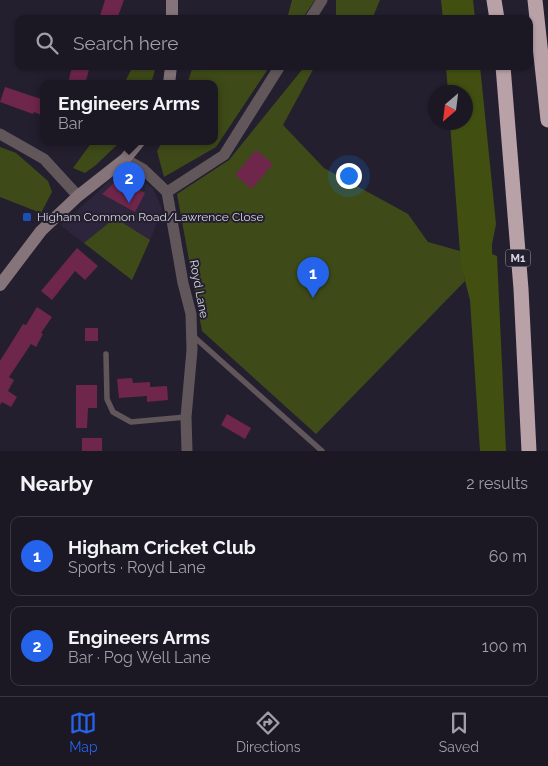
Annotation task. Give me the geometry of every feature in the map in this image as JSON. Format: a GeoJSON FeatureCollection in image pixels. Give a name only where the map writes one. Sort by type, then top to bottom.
{"type":"FeatureCollection","features":[{"type":"Feature","properties":{"kind":"highway"},"geometry":{"type":"LineString","coordinates":[[494,0],[496,15]]}},
{"type":"Feature","properties":{"kind":"highway"},"geometry":{"type":"LineString","coordinates":[[535,0],[548,120]]}},
{"type":"Feature","properties":{"kind":"highway","name":"M1"},"geometry":{"type":"LineString","coordinates":[[503,70],[521,289],[529,451]]}},
{"type":"Feature","properties":{"kind":"street"},"geometry":{"type":"LineString","coordinates":[[172,0],[172,15]]}},
{"type":"Feature","properties":{"kind":"street"},"geometry":{"type":"LineString","coordinates":[[313,15],[322,0]]}},
{"type":"Feature","properties":{"kind":"street"},"geometry":{"type":"LineString","coordinates":[[125,159],[143,169],[167,192],[224,155],[277,70]]}},
{"type":"Feature","properties":{"kind":"street"},"geometry":{"type":"LineString","coordinates":[[0,134],[44,159],[78,196]]}},
{"type":"Feature","properties":{"kind":"street"},"geometry":{"type":"LineString","coordinates":[[0,285],[41,231],[78,196],[125,159],[137,145]]}},
{"type":"Feature","properties":{"kind":"street","name":"Royd Lane"},"geometry":{"type":"LineString","coordinates":[[167,192],[183,283],[191,314],[192,350],[186,417],[187,451]]}},
{"type":"Feature","properties":{"kind":"lane"},"geometry":{"type":"LineString","coordinates":[[192,335],[322,451]]}},
{"type":"Feature","properties":{"kind":"lane"},"geometry":{"type":"LineString","coordinates":[[106,354],[107,399],[113,412],[132,422],[186,417]]}},
{"type":"Feature","properties":{"kind":"shaded area"},"geometry":{"type":"Polygon","coordinates":[[[117,172],[131,174],[153,188],[162,209],[132,280],[60,225],[96,194],[117,172]]]}},
{"type":"Feature","properties":{"kind":"green space"},"geometry":{"type":"Polygon","coordinates":[[[292,0],[315,0],[305,15],[288,15],[292,0]]]}},
{"type":"Feature","properties":{"kind":"green space"},"geometry":{"type":"Polygon","coordinates":[[[336,0],[380,0],[374,15],[336,15],[336,0]]]}},
{"type":"Feature","properties":{"kind":"green space"},"geometry":{"type":"Polygon","coordinates":[[[441,0],[473,0],[475,15],[443,15],[441,0]]]}},
{"type":"Feature","properties":{"kind":"green space"},"geometry":{"type":"Polygon","coordinates":[[[131,70],[155,70],[152,80],[126,80],[131,70]]]}},
{"type":"Feature","properties":{"kind":"green space"},"geometry":{"type":"Polygon","coordinates":[[[192,70],[267,70],[218,144],[218,80],[188,80],[192,70]]]}},
{"type":"Feature","properties":{"kind":"green space"},"geometry":{"type":"Polygon","coordinates":[[[302,70],[313,70],[283,125],[324,168],[408,214],[428,242],[460,251],[465,281],[316,434],[202,331],[177,194],[229,160],[302,70]]]}},
{"type":"Feature","properties":{"kind":"green space"},"geometry":{"type":"Polygon","coordinates":[[[446,70],[480,70],[496,224],[492,254],[497,256],[506,451],[480,451],[470,300],[461,265],[451,130],[473,130],[473,85],[447,85],[446,70]]]}},
{"type":"Feature","properties":{"kind":"green space"},"geometry":{"type":"Polygon","coordinates":[[[90,145],[117,145],[85,173],[73,168],[90,145]]]}},
{"type":"Feature","properties":{"kind":"green space"},"geometry":{"type":"Polygon","coordinates":[[[160,145],[217,145],[164,177],[157,151],[160,145]]]}},
{"type":"Feature","properties":{"kind":"green space"},"geometry":{"type":"Polygon","coordinates":[[[0,147],[16,153],[48,181],[52,192],[41,213],[0,197],[0,147]]]}},
{"type":"Feature","properties":{"kind":"green space"},"geometry":{"type":"Polygon","coordinates":[[[115,218],[150,240],[132,280],[84,243],[115,218]]]}},
{"type":"Feature","properties":{"kind":"building"},"geometry":{"type":"Polygon","coordinates":[[[105,0],[124,0],[118,15],[100,15],[105,0]]]}},
{"type":"Feature","properties":{"kind":"building"},"geometry":{"type":"Polygon","coordinates":[[[71,70],[89,70],[86,80],[69,80],[71,70]]]}},
{"type":"Feature","properties":{"kind":"building"},"geometry":{"type":"Polygon","coordinates":[[[5,87],[40,99],[40,114],[34,112],[33,114],[0,102],[5,87]]]}},
{"type":"Feature","properties":{"kind":"building"},"geometry":{"type":"Polygon","coordinates":[[[256,150],[273,164],[252,189],[235,175],[256,150]]]}},
{"type":"Feature","properties":{"kind":"building"},"geometry":{"type":"Polygon","coordinates":[[[118,179],[145,193],[135,212],[102,194],[118,179]]]}},
{"type":"Feature","properties":{"kind":"building"},"geometry":{"type":"Polygon","coordinates":[[[77,248],[98,266],[85,280],[75,271],[52,300],[41,291],[77,248]]]}},
{"type":"Feature","properties":{"kind":"building"},"geometry":{"type":"Polygon","coordinates":[[[37,307],[52,317],[41,333],[43,334],[36,347],[31,344],[9,377],[14,380],[8,391],[17,397],[11,407],[2,402],[0,405],[0,361],[23,324],[26,325],[37,307]]]}},
{"type":"Feature","properties":{"kind":"building"},"geometry":{"type":"Polygon","coordinates":[[[85,328],[98,328],[98,341],[85,341],[85,328]]]}},
{"type":"Feature","properties":{"kind":"building"},"geometry":{"type":"Polygon","coordinates":[[[132,378],[133,383],[150,382],[150,387],[167,386],[168,400],[147,402],[147,396],[119,398],[117,379],[132,378]]]}},
{"type":"Feature","properties":{"kind":"building"},"geometry":{"type":"Polygon","coordinates":[[[76,385],[97,385],[97,408],[88,408],[87,428],[76,428],[76,385]]]}},
{"type":"Feature","properties":{"kind":"building"},"geometry":{"type":"Polygon","coordinates":[[[227,414],[251,428],[245,439],[221,425],[227,414]]]}},
{"type":"Feature","properties":{"kind":"building"},"geometry":{"type":"Polygon","coordinates":[[[82,438],[102,438],[102,451],[82,451],[82,438]]]}},
{"type":"Feature","properties":{"kind":"place","name":"Engineers Arms"},"geometry":{"type":"Point","coordinates":[129,203]}},
{"type":"Feature","properties":{"kind":"place","name":"Higham Common Road/Lawrence Close"},"geometry":{"type":"Point","coordinates":[27,217]}},
{"type":"Feature","properties":{"kind":"place","name":"Higham Cricket Club"},"geometry":{"type":"Point","coordinates":[313,298]}}]}
